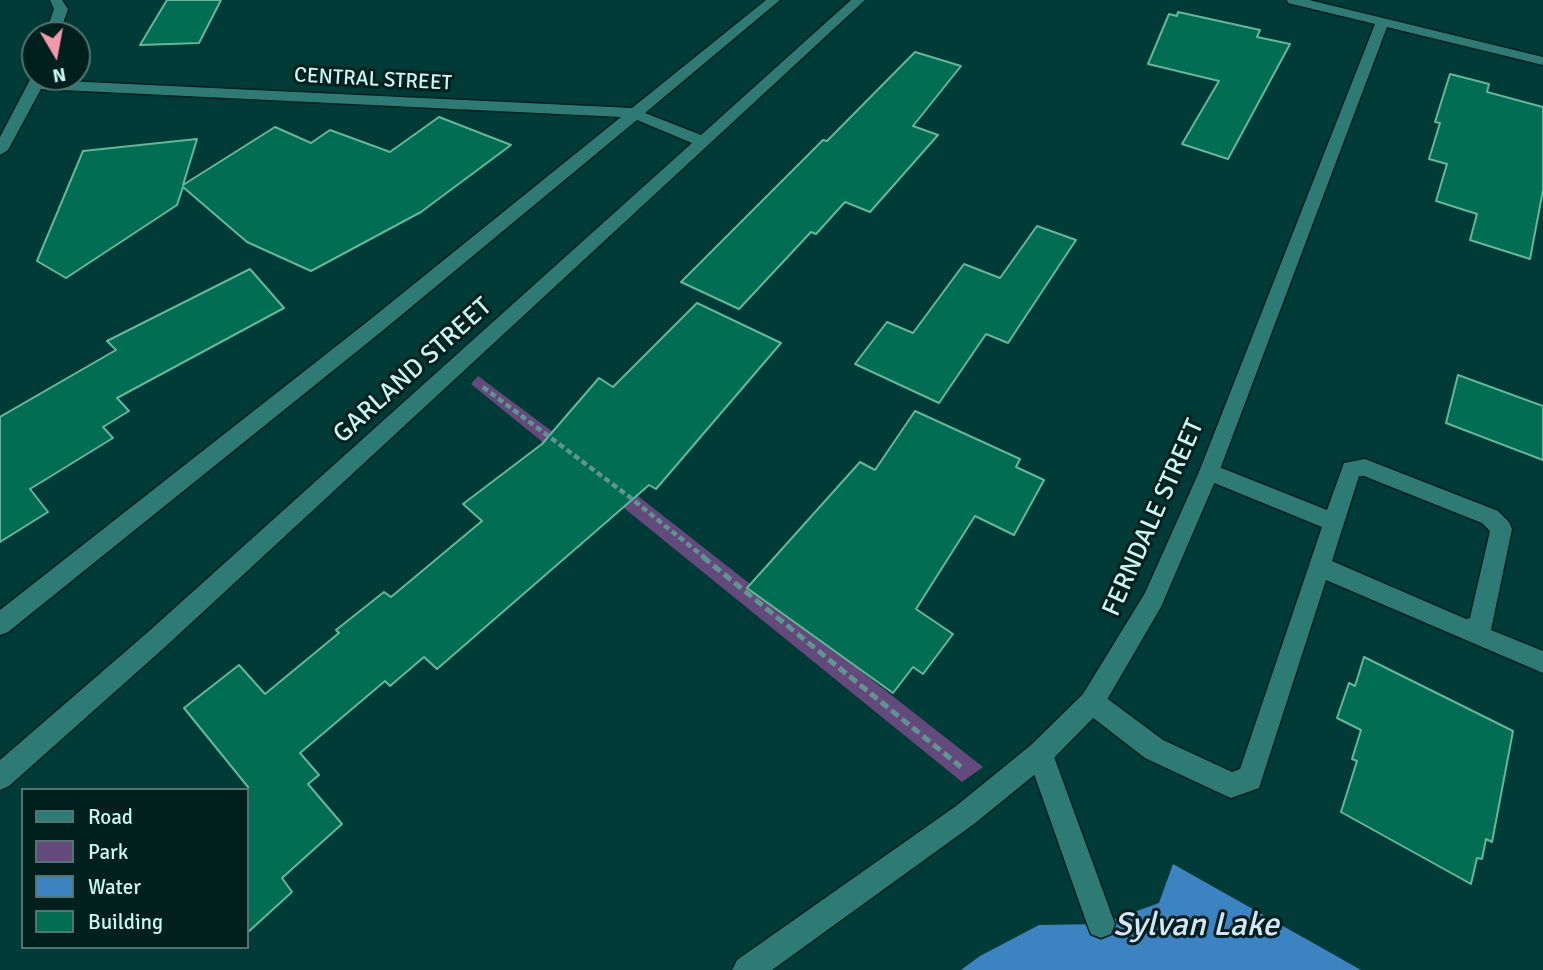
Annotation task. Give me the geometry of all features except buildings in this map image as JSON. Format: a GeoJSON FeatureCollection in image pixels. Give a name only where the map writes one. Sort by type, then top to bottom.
{"type":"FeatureCollection","features":[{"type":"Feature","properties":{"kind":"street"},"geometry":{"type":"LineString","coordinates":[[56,0],[61,9],[57,21]]}},
{"type":"Feature","properties":{"kind":"street","name":"GARLAND STREET"},"geometry":{"type":"LineString","coordinates":[[0,624],[276,405],[774,0]]}},
{"type":"Feature","properties":{"kind":"street","name":"GARLAND STREET"},"geometry":{"type":"LineString","coordinates":[[0,777],[156,640],[859,0]]}},
{"type":"Feature","properties":{"kind":"street"},"geometry":{"type":"LineString","coordinates":[[1293,0],[1543,61]]}},
{"type":"Feature","properties":{"kind":"street","name":"FERNDALE STREET"},"geometry":{"type":"LineString","coordinates":[[747,970],[989,795],[1041,754],[1092,702],[1153,600],[1209,472],[1383,21]]}},
{"type":"Feature","properties":{"kind":"street","name":"CENTRAL STREET"},"geometry":{"type":"LineString","coordinates":[[91,84],[633,113],[703,142]]}},
{"type":"Feature","properties":{"kind":"street"},"geometry":{"type":"LineString","coordinates":[[0,150],[32,91]]}},
{"type":"Feature","properties":{"kind":"street"},"geometry":{"type":"LineString","coordinates":[[1092,702],[1154,749],[1231,785],[1250,779],[1351,469],[1365,467],[1490,517],[1501,529],[1480,628],[1465,630]]}},
{"type":"Feature","properties":{"kind":"street"},"geometry":{"type":"LineString","coordinates":[[1209,472],[1334,522]]}},
{"type":"Feature","properties":{"kind":"street"},"geometry":{"type":"LineString","coordinates":[[1319,566],[1543,662]]}},
{"type":"Feature","properties":{"kind":"street"},"geometry":{"type":"LineString","coordinates":[[1041,754],[1101,924]]}},
{"type":"Feature","properties":{"kind":"path"},"geometry":{"type":"LineString","coordinates":[[453,370],[474,380],[637,503],[961,767],[989,795]]}},
{"type":"Feature","properties":{"kind":"green space"},"geometry":{"type":"Polygon","coordinates":[[[478,376],[624,485],[983,767],[962,782],[471,384],[478,376]]]}},
{"type":"Feature","properties":{"kind":"water","name":"Sylvan Lake"},"geometry":{"type":"Polygon","coordinates":[[[1173,864],[1361,970],[961,970],[980,956],[1039,925],[1101,924],[1159,903],[1173,864]]]}}]}
